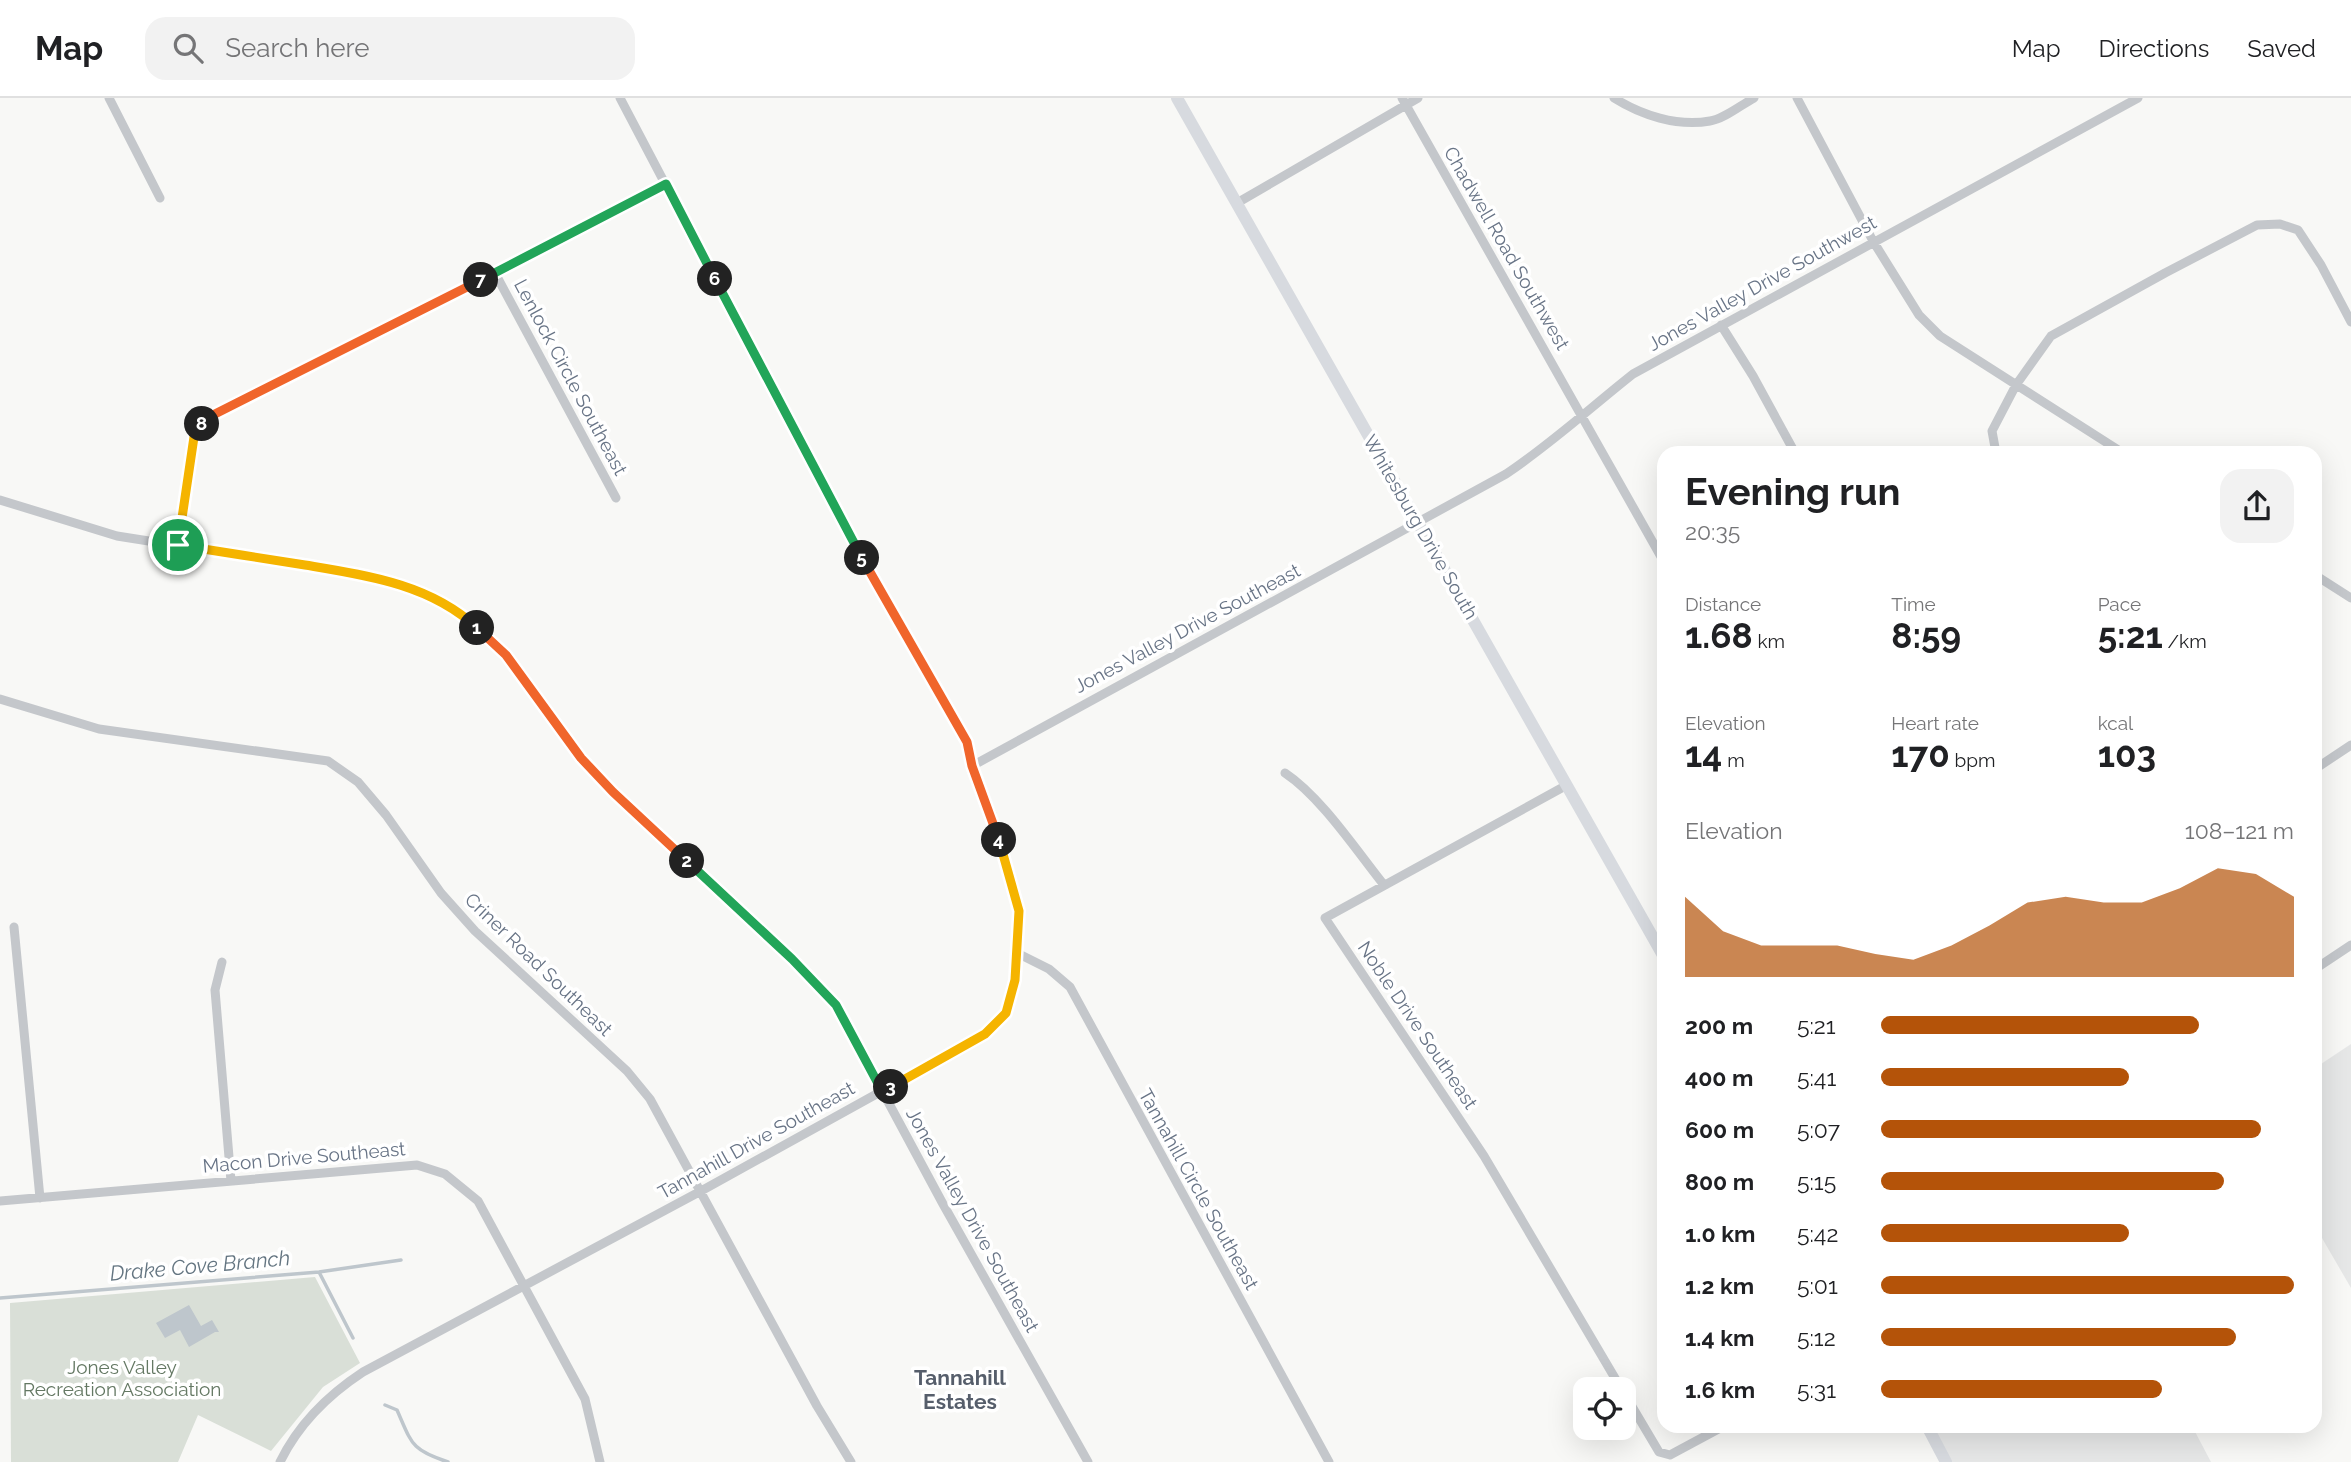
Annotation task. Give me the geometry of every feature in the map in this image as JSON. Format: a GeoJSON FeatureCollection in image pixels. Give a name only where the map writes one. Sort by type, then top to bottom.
{"type":"FeatureCollection","features":[{"type":"Feature","properties":{"kind":"main road","name":"Whitesburg Drive South"},"geometry":{"type":"LineString","coordinates":[[1177,98],[1657,945]]}},
{"type":"Feature","properties":{"kind":"main road"},"geometry":{"type":"LineString","coordinates":[[1931,1433],[1946,1462]]}},
{"type":"Feature","properties":{"kind":"street"},"geometry":{"type":"LineString","coordinates":[[108,98],[160,198]]}},
{"type":"Feature","properties":{"kind":"street","name":"Tannahill Drive Southeast"},"geometry":{"type":"LineString","coordinates":[[280,1462],[293,1438],[311,1415],[336,1390],[363,1372],[701,1191],[985,1034],[1006,1013],[1015,980],[1019,911],[992,814],[972,766],[967,742],[846,528],[620,98]]}},
{"type":"Feature","properties":{"kind":"street"},"geometry":{"type":"LineString","coordinates":[[1237,203],[1404,102],[1418,98]]}},
{"type":"Feature","properties":{"kind":"street"},"geometry":{"type":"LineString","coordinates":[[1614,98],[1635,111],[1672,121],[1711,121],[1754,98]]}},
{"type":"Feature","properties":{"kind":"street"},"geometry":{"type":"LineString","coordinates":[[1797,98],[1873,241],[1919,315],[1940,336],[2112,446]]}},
{"type":"Feature","properties":{"kind":"street","name":"Jones Valley Drive Southwest"},"geometry":{"type":"LineString","coordinates":[[1418,523],[1544,449],[1582,414],[1633,374],[2138,98]]}},
{"type":"Feature","properties":{"kind":"street","name":"Chadwell Road Southwest"},"geometry":{"type":"LineString","coordinates":[[1404,102],[1657,549]]}},
{"type":"Feature","properties":{"kind":"street"},"geometry":{"type":"LineString","coordinates":[[178,545],[194,437],[205,419],[666,184]]}},
{"type":"Feature","properties":{"kind":"street"},"geometry":{"type":"LineString","coordinates":[[1995,446],[1992,431],[2016,385],[2051,337],[2257,225],[2280,224],[2298,230],[2321,265],[2351,322]]}},
{"type":"Feature","properties":{"kind":"street","name":"Lenlock Circle Southeast"},"geometry":{"type":"LineString","coordinates":[[495,273],[615,498]]}},
{"type":"Feature","properties":{"kind":"street"},"geometry":{"type":"LineString","coordinates":[[1721,325],[1791,446]]}},
{"type":"Feature","properties":{"kind":"street","name":"Jones Valley Drive Southeast"},"geometry":{"type":"LineString","coordinates":[[0,500],[117,536],[377,577],[426,595],[465,617],[506,655],[581,758],[613,792],[792,959],[836,1005],[943,1204],[1088,1462]]}},
{"type":"Feature","properties":{"kind":"street","name":"Jones Valley Drive Southeast"},"geometry":{"type":"LineString","coordinates":[[972,766],[1418,523]]}},
{"type":"Feature","properties":{"kind":"street"},"geometry":{"type":"LineString","coordinates":[[2322,579],[2351,598]]}},
{"type":"Feature","properties":{"kind":"street","name":"Criner Road Southeast"},"geometry":{"type":"LineString","coordinates":[[0,699],[99,729],[328,761],[358,782],[386,816],[440,894],[475,931],[627,1071],[650,1099],[817,1406],[851,1462]]}},
{"type":"Feature","properties":{"kind":"street"},"geometry":{"type":"LineString","coordinates":[[2322,764],[2351,745]]}},
{"type":"Feature","properties":{"kind":"street"},"geometry":{"type":"LineString","coordinates":[[1285,773],[1328,815],[1384,885]]}},
{"type":"Feature","properties":{"kind":"street","name":"Noble Drive Southeast"},"geometry":{"type":"LineString","coordinates":[[1567,785],[1325,918],[1484,1156],[1615,1377]]}},
{"type":"Feature","properties":{"kind":"street"},"geometry":{"type":"LineString","coordinates":[[14,927],[40,1198]]}},
{"type":"Feature","properties":{"kind":"street"},"geometry":{"type":"LineString","coordinates":[[2322,964],[2351,945]]}},
{"type":"Feature","properties":{"kind":"street","name":"Tannahill Circle Southeast"},"geometry":{"type":"LineString","coordinates":[[1017,953],[1049,969],[1070,987],[1329,1462]]}},
{"type":"Feature","properties":{"kind":"street"},"geometry":{"type":"LineString","coordinates":[[222,962],[215,990],[231,1181]]}},
{"type":"Feature","properties":{"kind":"street","name":"Macon Drive Southeast"},"geometry":{"type":"LineString","coordinates":[[0,1201],[417,1165],[445,1174],[478,1201],[525,1284],[585,1399],[600,1462]]}},
{"type":"Feature","properties":{"kind":"street","name":"Noble Drive Southeast"},"geometry":{"type":"LineString","coordinates":[[1636,1413],[1659,1452],[1670,1455],[1711,1433]]}},
{"type":"Feature","properties":{"kind":"shaded area"},"geometry":{"type":"Polygon","coordinates":[[[2351,1044],[2351,1288],[2322,1238],[2322,1063],[2351,1044]]]}},
{"type":"Feature","properties":{"kind":"shaded area"},"geometry":{"type":"Polygon","coordinates":[[[189,1305],[201,1326],[212,1320],[219,1332],[189,1347],[180,1330],[165,1338],[156,1323],[189,1305]]]}},
{"type":"Feature","properties":{"kind":"shaded area"},"geometry":{"type":"Polygon","coordinates":[[[1930,1433],[2196,1433],[2211,1462],[1940,1462],[1930,1433]]]}},
{"type":"Feature","properties":{"kind":"green space","name":"Jones Valley Recreation Association"},"geometry":{"type":"Polygon","coordinates":[[[315,1277],[360,1363],[323,1387],[271,1451],[198,1415],[178,1462],[11,1462],[10,1303],[315,1277]]]}},
{"type":"Feature","properties":{"kind":"waterway","name":"Drake Cove Branch"},"geometry":{"type":"LineString","coordinates":[[0,1298],[319,1272],[401,1260]]}},
{"type":"Feature","properties":{"kind":"waterway"},"geometry":{"type":"LineString","coordinates":[[319,1272],[353,1338]]}},
{"type":"Feature","properties":{"kind":"waterway"},"geometry":{"type":"LineString","coordinates":[[385,1405],[397,1410],[414,1444],[427,1454],[448,1462]]}},
{"type":"Feature","properties":{"kind":"district","name":"Tannahill Estates"},"geometry":{"type":"Point","coordinates":[960,1390]}},
{"type":"Feature","properties":{"kind":"route"},"geometry":{"type":"LineString","coordinates":[[666,184],[846,528],[967,742],[972,766],[992,814],[1019,911],[1015,980],[1006,1013],[985,1034],[882,1091],[836,1005],[792,959],[613,792],[581,758],[506,655],[465,617],[426,595],[377,577],[178,545],[194,437],[205,419],[666,184]]}}]}
